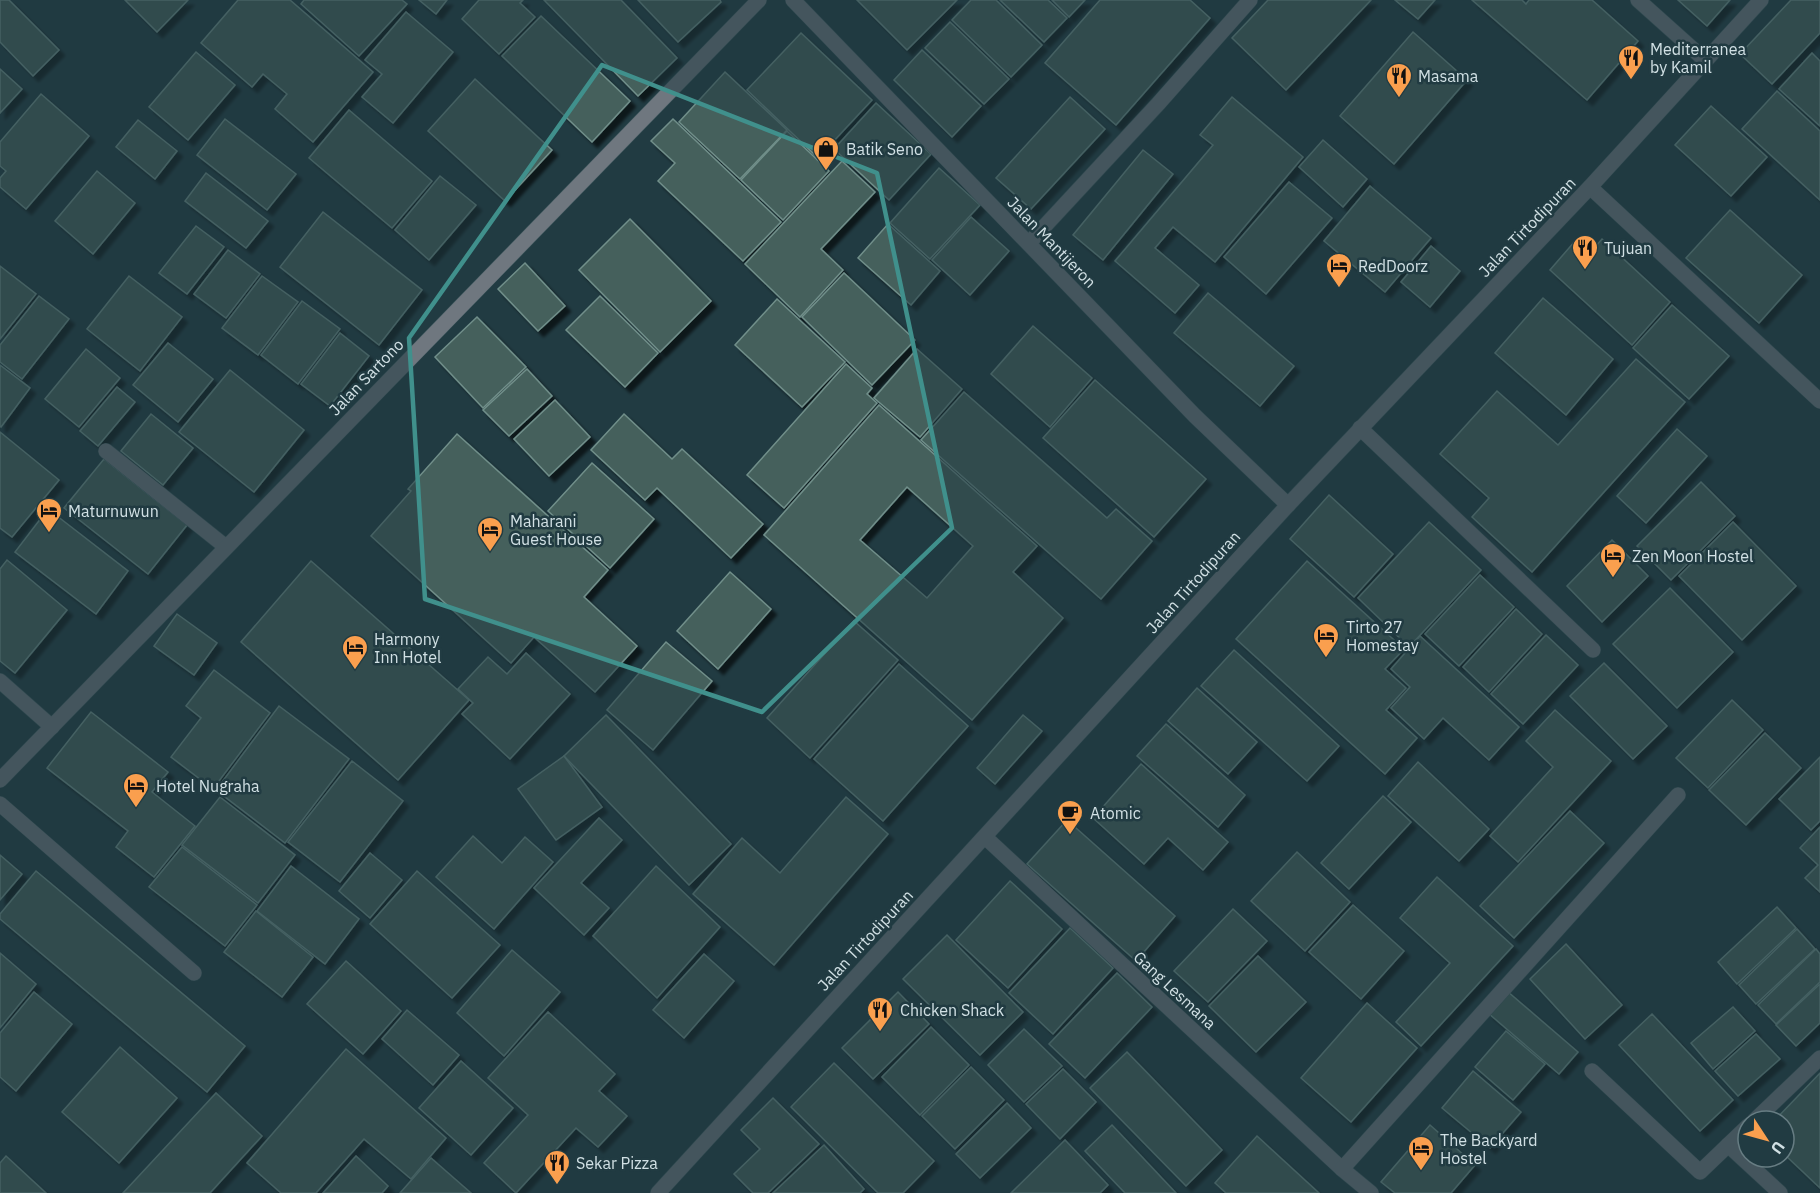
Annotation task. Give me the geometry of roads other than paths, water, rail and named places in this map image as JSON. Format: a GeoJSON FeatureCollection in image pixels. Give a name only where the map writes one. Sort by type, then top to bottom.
{"type":"FeatureCollection","features":[{"type":"Feature","properties":{"kind":"street","name":"Jalan Sartono"},"geometry":{"type":"LineString","coordinates":[[0,780],[759,0]]}},
{"type":"Feature","properties":{"kind":"street","name":"Jalan Mantijeron"},"geometry":{"type":"LineString","coordinates":[[793,0],[1195,416],[1288,505]]}},
{"type":"Feature","properties":{"kind":"street"},"geometry":{"type":"LineString","coordinates":[[1029,243],[1158,104],[1250,0]]}},
{"type":"Feature","properties":{"kind":"street"},"geometry":{"type":"LineString","coordinates":[[1638,0],[1705,60]]}},
{"type":"Feature","properties":{"kind":"street","name":"Jalan Tirtodipuran"},"geometry":{"type":"LineString","coordinates":[[658,1193],[1288,505],[1590,187],[1761,0]]}},
{"type":"Feature","properties":{"kind":"street"},"geometry":{"type":"LineString","coordinates":[[1590,187],[1820,401]]}},
{"type":"Feature","properties":{"kind":"street"},"geometry":{"type":"LineString","coordinates":[[1360,428],[1593,650]]}},
{"type":"Feature","properties":{"kind":"street"},"geometry":{"type":"LineString","coordinates":[[106,452],[226,547]]}},
{"type":"Feature","properties":{"kind":"street"},"geometry":{"type":"LineString","coordinates":[[0,681],[52,727]]}},
{"type":"Feature","properties":{"kind":"street"},"geometry":{"type":"LineString","coordinates":[[1342,1169],[1678,795]]}},
{"type":"Feature","properties":{"kind":"street"},"geometry":{"type":"LineString","coordinates":[[0,804],[194,973]]}},
{"type":"Feature","properties":{"kind":"street","name":"Gang Lesmana"},"geometry":{"type":"LineString","coordinates":[[985,837],[1342,1169],[1371,1193]]}},
{"type":"Feature","properties":{"kind":"street"},"geometry":{"type":"LineString","coordinates":[[1767,1109],[1820,1058]]}},
{"type":"Feature","properties":{"kind":"street"},"geometry":{"type":"LineString","coordinates":[[1592,1071],[1700,1172],[1736,1137]]}},
{"type":"Feature","properties":{"kind":"street"},"geometry":{"type":"LineString","coordinates":[[1728,1145],[1780,1193]]}},
{"type":"Feature","properties":{"kind":"place","name":"Mediterranea by Kamil"},"geometry":{"type":"Point","coordinates":[1631,81]}},
{"type":"Feature","properties":{"kind":"place","name":"Masama"},"geometry":{"type":"Point","coordinates":[1399,99]}},
{"type":"Feature","properties":{"kind":"place","name":"Batik Seno"},"geometry":{"type":"Point","coordinates":[826,172]}},
{"type":"Feature","properties":{"kind":"place","name":"Tujuan"},"geometry":{"type":"Point","coordinates":[1585,271]}},
{"type":"Feature","properties":{"kind":"place","name":"RedDoorz"},"geometry":{"type":"Point","coordinates":[1339,289]}},
{"type":"Feature","properties":{"kind":"place","name":"Maturnuwun"},"geometry":{"type":"Point","coordinates":[49,534]}},
{"type":"Feature","properties":{"kind":"place","name":"Maharani Guest House"},"geometry":{"type":"Point","coordinates":[490,553]}},
{"type":"Feature","properties":{"kind":"place","name":"Zen Moon Hostel"},"geometry":{"type":"Point","coordinates":[1613,579]}},
{"type":"Feature","properties":{"kind":"place","name":"Tirto 27 Homestay"},"geometry":{"type":"Point","coordinates":[1326,659]}},
{"type":"Feature","properties":{"kind":"place","name":"Harmony Inn Hotel"},"geometry":{"type":"Point","coordinates":[355,671]}},
{"type":"Feature","properties":{"kind":"place","name":"Hotel Nugraha"},"geometry":{"type":"Point","coordinates":[136,809]}},
{"type":"Feature","properties":{"kind":"place","name":"Atomic"},"geometry":{"type":"Point","coordinates":[1070,836]}},
{"type":"Feature","properties":{"kind":"place","name":"Chicken Shack"},"geometry":{"type":"Point","coordinates":[880,1033]}},
{"type":"Feature","properties":{"kind":"place","name":"The Backyard Hostel"},"geometry":{"type":"Point","coordinates":[1421,1172]}},
{"type":"Feature","properties":{"kind":"place","name":"Sekar Pizza"},"geometry":{"type":"Point","coordinates":[557,1186]}}]}
